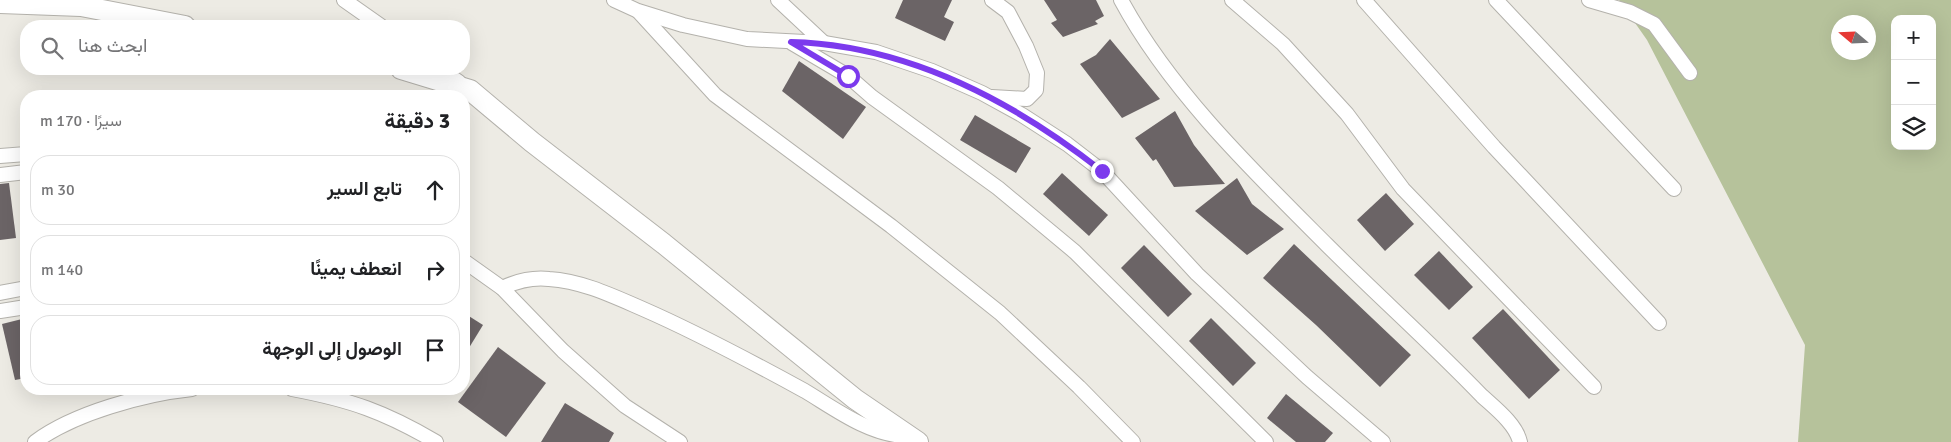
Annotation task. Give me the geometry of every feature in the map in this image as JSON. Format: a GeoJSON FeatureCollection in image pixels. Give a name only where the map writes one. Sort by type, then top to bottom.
{"type":"FeatureCollection","features":[{"type":"Feature","properties":{"kind":"main road"},"geometry":{"type":"LineString","coordinates":[[0,3],[81,6],[154,20]]}},
{"type":"Feature","properties":{"kind":"main road"},"geometry":{"type":"LineString","coordinates":[[421,75],[470,90],[532,142],[664,244],[855,399],[914,439]]}},
{"type":"Feature","properties":{"kind":"street"},"geometry":{"type":"LineString","coordinates":[[344,0],[372,20]]}},
{"type":"Feature","properties":{"kind":"street"},"geometry":{"type":"LineString","coordinates":[[614,0],[638,11],[683,25],[747,40],[824,43],[876,52],[932,71],[987,96],[1022,115],[1067,144],[1102,171],[1197,274],[1306,378],[1383,442]]}},
{"type":"Feature","properties":{"kind":"street"},"geometry":{"type":"LineString","coordinates":[[778,0],[824,43]]}},
{"type":"Feature","properties":{"kind":"street"},"geometry":{"type":"LineString","coordinates":[[987,96],[1027,99],[1036,90],[1037,73],[1008,12],[992,0]]}},
{"type":"Feature","properties":{"kind":"street"},"geometry":{"type":"LineString","coordinates":[[1121,0],[1138,31],[1189,100],[1327,245],[1458,370],[1508,423],[1520,442]]}},
{"type":"Feature","properties":{"kind":"street"},"geometry":{"type":"LineString","coordinates":[[1232,0],[1283,44],[1348,114],[1403,189],[1594,387]]}},
{"type":"Feature","properties":{"kind":"street"},"geometry":{"type":"LineString","coordinates":[[1364,0],[1494,147],[1659,322]]}},
{"type":"Feature","properties":{"kind":"street"},"geometry":{"type":"LineString","coordinates":[[1496,0],[1674,189]]}},
{"type":"Feature","properties":{"kind":"street"},"geometry":{"type":"LineString","coordinates":[[1589,0],[1630,12],[1654,24],[1690,73]]}},
{"type":"Feature","properties":{"kind":"street"},"geometry":{"type":"LineString","coordinates":[[638,11],[715,95],[891,226],[1000,313],[1079,387],[1133,442]]}},
{"type":"Feature","properties":{"kind":"street"},"geometry":{"type":"LineString","coordinates":[[791,42],[848,76],[872,97],[1006,194],[1075,252],[1266,442]]}},
{"type":"Feature","properties":{"kind":"street"},"geometry":{"type":"LineString","coordinates":[[449,75],[470,90]]}},
{"type":"Feature","properties":{"kind":"street"},"geometry":{"type":"LineString","coordinates":[[0,156],[20,154]]}},
{"type":"Feature","properties":{"kind":"street"},"geometry":{"type":"LineString","coordinates":[[0,175],[20,173]]}},
{"type":"Feature","properties":{"kind":"street"},"geometry":{"type":"LineString","coordinates":[[470,265],[502,288],[589,375],[625,406],[680,442]]}},
{"type":"Feature","properties":{"kind":"street"},"geometry":{"type":"LineString","coordinates":[[502,288],[519,280],[548,278],[585,286],[657,315],[723,347],[872,429],[914,439]]}},
{"type":"Feature","properties":{"kind":"street"},"geometry":{"type":"LineString","coordinates":[[0,293],[20,289]]}},
{"type":"Feature","properties":{"kind":"street"},"geometry":{"type":"LineString","coordinates":[[0,312],[20,308]]}},
{"type":"Feature","properties":{"kind":"street"},"geometry":{"type":"LineString","coordinates":[[35,442],[79,419],[124,403],[163,395]]}},
{"type":"Feature","properties":{"kind":"street"},"geometry":{"type":"LineString","coordinates":[[327,395],[377,410],[436,442]]}},
{"type":"Feature","properties":{"kind":"green space"},"geometry":{"type":"Polygon","coordinates":[[[1619,0],[1951,0],[1951,442],[1798,442],[1805,345],[1647,40],[1619,0]]]}},
{"type":"Feature","properties":{"kind":"building"},"geometry":{"type":"Polygon","coordinates":[[[903,0],[952,0],[944,17],[954,22],[945,41],[895,18],[903,0]]]}},
{"type":"Feature","properties":{"kind":"building"},"geometry":{"type":"Polygon","coordinates":[[[1044,0],[1096,0],[1104,16],[1095,21],[1098,24],[1063,37],[1051,23],[1057,20],[1044,0]]]}},
{"type":"Feature","properties":{"kind":"building"},"geometry":{"type":"Polygon","coordinates":[[[1110,39],[1160,99],[1122,118],[1080,64],[1096,55],[1110,39]]]}},
{"type":"Feature","properties":{"kind":"building"},"geometry":{"type":"Polygon","coordinates":[[[799,61],[866,107],[843,139],[782,91],[799,61]]]}},
{"type":"Feature","properties":{"kind":"building"},"geometry":{"type":"Polygon","coordinates":[[[1175,111],[1194,145],[1225,184],[1174,187],[1156,159],[1153,161],[1135,138],[1175,111]]]}},
{"type":"Feature","properties":{"kind":"building"},"geometry":{"type":"Polygon","coordinates":[[[975,115],[1031,148],[1016,173],[960,140],[975,115]]]}},
{"type":"Feature","properties":{"kind":"building"},"geometry":{"type":"Polygon","coordinates":[[[1062,173],[1108,215],[1089,236],[1043,194],[1062,173]]]}},
{"type":"Feature","properties":{"kind":"building"},"geometry":{"type":"Polygon","coordinates":[[[1237,178],[1252,204],[1284,229],[1247,255],[1195,211],[1237,178]]]}},
{"type":"Feature","properties":{"kind":"building"},"geometry":{"type":"Polygon","coordinates":[[[9,183],[16,238],[0,240],[0,184],[9,183]]]}},
{"type":"Feature","properties":{"kind":"building"},"geometry":{"type":"Polygon","coordinates":[[[1386,193],[1414,224],[1385,251],[1357,220],[1386,193]]]}},
{"type":"Feature","properties":{"kind":"building"},"geometry":{"type":"Polygon","coordinates":[[[1294,244],[1411,355],[1380,387],[1316,325],[1263,278],[1294,244]]]}},
{"type":"Feature","properties":{"kind":"building"},"geometry":{"type":"Polygon","coordinates":[[[1144,245],[1192,294],[1168,317],[1121,268],[1144,245]]]}},
{"type":"Feature","properties":{"kind":"building"},"geometry":{"type":"Polygon","coordinates":[[[1439,251],[1473,287],[1449,310],[1414,275],[1439,251]]]}},
{"type":"Feature","properties":{"kind":"building"},"geometry":{"type":"Polygon","coordinates":[[[1503,309],[1560,370],[1529,399],[1472,338],[1503,309]]]}},
{"type":"Feature","properties":{"kind":"building"},"geometry":{"type":"Polygon","coordinates":[[[470,317],[483,325],[470,346],[470,317]]]}},
{"type":"Feature","properties":{"kind":"building"},"geometry":{"type":"Polygon","coordinates":[[[1211,318],[1256,363],[1233,386],[1189,341],[1211,318]]]}},
{"type":"Feature","properties":{"kind":"building"},"geometry":{"type":"Polygon","coordinates":[[[20,320],[20,379],[15,380],[2,324],[20,320]]]}},
{"type":"Feature","properties":{"kind":"building"},"geometry":{"type":"Polygon","coordinates":[[[498,347],[546,383],[506,437],[458,402],[463,395],[470,395],[470,386],[498,347]]]}},
{"type":"Feature","properties":{"kind":"building"},"geometry":{"type":"Polygon","coordinates":[[[1286,394],[1333,433],[1325,442],[1296,442],[1267,418],[1286,394]]]}},
{"type":"Feature","properties":{"kind":"building"},"geometry":{"type":"Polygon","coordinates":[[[565,403],[614,433],[609,442],[541,442],[565,403]]]}},
{"type":"Feature","properties":{"kind":"route"},"geometry":{"type":"LineString","coordinates":[[848,76],[791,42],[824,43],[876,52],[932,71],[982,93],[1022,115],[1067,144],[1102,171]]}}]}
